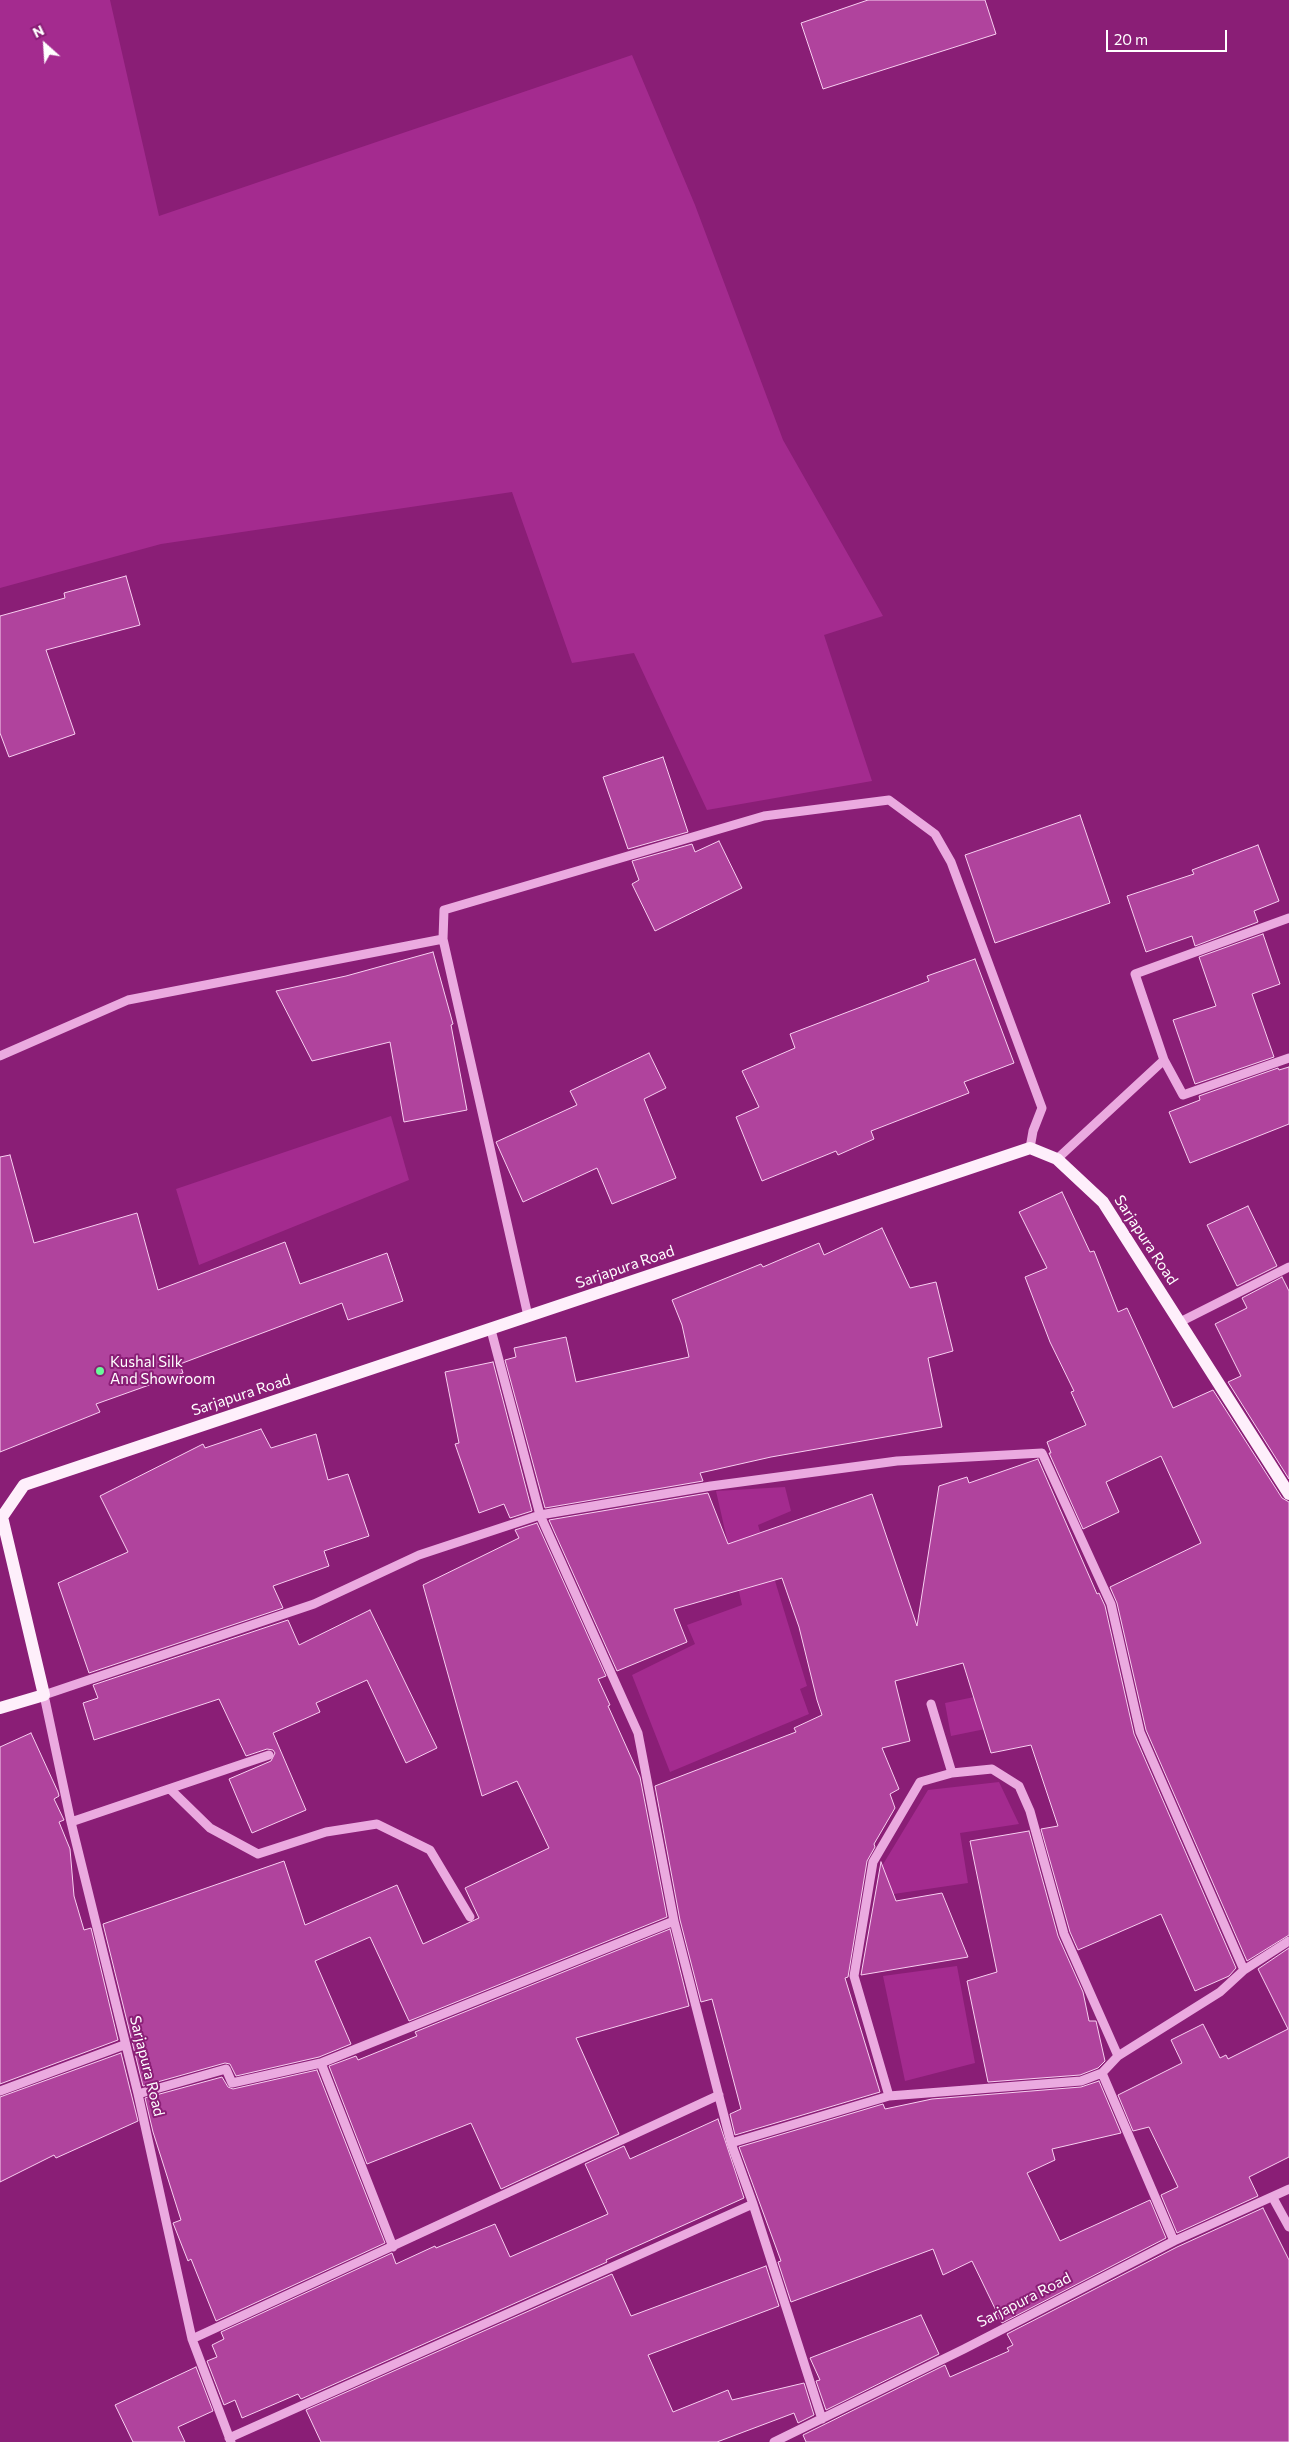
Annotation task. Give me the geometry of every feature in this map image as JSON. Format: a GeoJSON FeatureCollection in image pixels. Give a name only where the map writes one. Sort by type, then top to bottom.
{"type":"FeatureCollection","features":[{"type":"Feature","properties":{"kind":"main road","name":"Sarjapura Road"},"geometry":{"type":"LineString","coordinates":[[44,1695],[1,1516],[24,1485],[1030,1148],[1057,1159],[1103,1202],[1289,1494]]}},
{"type":"Feature","properties":{"kind":"main road"},"geometry":{"type":"LineString","coordinates":[[0,1708],[44,1695]]}},
{"type":"Feature","properties":{"kind":"street"},"geometry":{"type":"LineString","coordinates":[[528,1316],[443,939],[444,910],[764,816],[889,800],[935,834],[951,862],[1042,1108],[1033,1131],[1030,1148]]}},
{"type":"Feature","properties":{"kind":"street"},"geometry":{"type":"LineString","coordinates":[[1289,918],[1135,974],[1164,1060],[1183,1095],[1289,1058]]}},
{"type":"Feature","properties":{"kind":"street"},"geometry":{"type":"LineString","coordinates":[[0,1056],[128,1000],[443,939]]}},
{"type":"Feature","properties":{"kind":"street"},"geometry":{"type":"LineString","coordinates":[[1057,1159],[1164,1060]]}},
{"type":"Feature","properties":{"kind":"street"},"geometry":{"type":"LineString","coordinates":[[1180,1322],[1289,1267]]}},
{"type":"Feature","properties":{"kind":"street"},"geometry":{"type":"LineString","coordinates":[[491,1330],[540,1515],[638,1732],[674,1921],[731,2143],[753,2204],[822,2419]]}},
{"type":"Feature","properties":{"kind":"street"},"geometry":{"type":"LineString","coordinates":[[44,1695],[314,1604],[419,1555],[540,1515],[711,1486],[897,1461],[1042,1453],[1112,1604],[1140,1732],[1244,1970]]}},
{"type":"Feature","properties":{"kind":"street","name":"Sarjapura Road"},"geometry":{"type":"LineString","coordinates":[[44,1695],[71,1822],[124,2045],[138,2094],[192,2339],[230,2440]]}},
{"type":"Feature","properties":{"kind":"street"},"geometry":{"type":"LineString","coordinates":[[931,1704],[952,1773]]}},
{"type":"Feature","properties":{"kind":"street"},"geometry":{"type":"LineString","coordinates":[[71,1822],[269,1755]]}},
{"type":"Feature","properties":{"kind":"street"},"geometry":{"type":"LineString","coordinates":[[889,2096],[854,1976],[873,1862],[920,1782],[952,1773],[992,1769],[1019,1786],[1030,1811],[1064,1934],[1118,2056]]}},
{"type":"Feature","properties":{"kind":"street"},"geometry":{"type":"LineString","coordinates":[[170,1788],[210,1828],[258,1854],[326,1832],[377,1824],[430,1850],[470,1917]]}},
{"type":"Feature","properties":{"kind":"street"},"geometry":{"type":"LineString","coordinates":[[138,2094],[226,2068],[232,2083],[321,2063],[674,1921]]}},
{"type":"Feature","properties":{"kind":"street"},"geometry":{"type":"LineString","coordinates":[[731,2143],[889,2096],[1082,2081],[1102,2072],[1118,2056],[1220,1992],[1244,1970],[1289,1941]]}},
{"type":"Feature","properties":{"kind":"street"},"geometry":{"type":"LineString","coordinates":[[0,2091],[124,2045]]}},
{"type":"Feature","properties":{"kind":"street"},"geometry":{"type":"LineString","coordinates":[[321,2063],[393,2247]]}},
{"type":"Feature","properties":{"kind":"street"},"geometry":{"type":"LineString","coordinates":[[1102,2072],[1174,2241]]}},
{"type":"Feature","properties":{"kind":"street"},"geometry":{"type":"LineString","coordinates":[[192,2339],[719,2095]]}},
{"type":"Feature","properties":{"kind":"street","name":"Sarjapura Road"},"geometry":{"type":"LineString","coordinates":[[774,2442],[788,2440],[822,2419],[964,2349],[1174,2241],[1273,2198],[1289,2189]]}},
{"type":"Feature","properties":{"kind":"street"},"geometry":{"type":"LineString","coordinates":[[1273,2198],[1289,2227]]}},
{"type":"Feature","properties":{"kind":"street"},"geometry":{"type":"LineString","coordinates":[[230,2440],[753,2204]]}},
{"type":"Feature","properties":{"kind":"shaded area"},"geometry":{"type":"Polygon","coordinates":[[[0,0],[110,0],[159,216],[632,55],[695,205],[783,440],[883,616],[824,635],[872,781],[707,810],[634,653],[572,663],[512,492],[161,544],[0,588],[0,0]]]}},
{"type":"Feature","properties":{"kind":"shaded area"},"geometry":{"type":"Polygon","coordinates":[[[391,1116],[409,1180],[199,1265],[176,1189],[391,1116]]]}},
{"type":"Feature","properties":{"kind":"shaded area"},"geometry":{"type":"Polygon","coordinates":[[[785,1487],[791,1511],[758,1525],[807,1686],[800,1689],[809,1714],[670,1772],[632,1675],[695,1644],[687,1625],[742,1605],[716,1491],[785,1487]]]}},
{"type":"Feature","properties":{"kind":"shaded area"},"geometry":{"type":"Polygon","coordinates":[[[989,1694],[995,1727],[951,1736],[945,1703],[989,1694]]]}},
{"type":"Feature","properties":{"kind":"shaded area"},"geometry":{"type":"Polygon","coordinates":[[[999,1782],[1019,1824],[960,1833],[968,1883],[887,1895],[882,1866],[928,1790],[999,1782]]]}},
{"type":"Feature","properties":{"kind":"shaded area"},"geometry":{"type":"Polygon","coordinates":[[[957,1966],[975,2063],[905,2081],[883,1976],[957,1966]]]}},
{"type":"Feature","properties":{"kind":"building"},"geometry":{"type":"Polygon","coordinates":[[[868,0],[985,0],[996,34],[823,89],[801,23],[868,0]]]}},
{"type":"Feature","properties":{"kind":"building"},"geometry":{"type":"Polygon","coordinates":[[[126,576],[140,625],[46,650],[75,734],[9,757],[0,733],[0,616],[65,598],[64,593],[126,576]]]}},
{"type":"Feature","properties":{"kind":"building"},"geometry":{"type":"Polygon","coordinates":[[[663,757],[688,832],[628,849],[603,777],[663,757]]]}},
{"type":"Feature","properties":{"kind":"building"},"geometry":{"type":"Polygon","coordinates":[[[1080,815],[1110,903],[995,943],[965,855],[1080,815]]]}},
{"type":"Feature","properties":{"kind":"building"},"geometry":{"type":"Polygon","coordinates":[[[719,841],[742,888],[655,931],[632,884],[639,880],[632,861],[692,844],[695,852],[719,841]]]}},
{"type":"Feature","properties":{"kind":"building"},"geometry":{"type":"Polygon","coordinates":[[[1258,845],[1279,901],[1254,911],[1258,922],[1195,946],[1192,936],[1146,952],[1127,896],[1194,874],[1192,870],[1258,845]]]}},
{"type":"Feature","properties":{"kind":"building"},"geometry":{"type":"Polygon","coordinates":[[[1263,934],[1280,984],[1252,994],[1274,1057],[1195,1084],[1173,1020],[1216,1006],[1199,957],[1263,934]]]}},
{"type":"Feature","properties":{"kind":"building"},"geometry":{"type":"Polygon","coordinates":[[[433,952],[453,1024],[451,1025],[467,1110],[404,1122],[390,1042],[312,1061],[276,991],[346,976],[433,952]]]}},
{"type":"Feature","properties":{"kind":"building"},"geometry":{"type":"Polygon","coordinates":[[[975,959],[1014,1063],[964,1082],[969,1093],[871,1131],[874,1139],[838,1155],[836,1151],[762,1181],[736,1117],[759,1107],[742,1071],[795,1048],[790,1034],[929,981],[927,976],[975,959]]]}},
{"type":"Feature","properties":{"kind":"building"},"geometry":{"type":"Polygon","coordinates":[[[649,1053],[666,1088],[644,1099],[676,1178],[612,1204],[597,1168],[523,1202],[496,1142],[577,1105],[570,1091],[649,1053]]]}},
{"type":"Feature","properties":{"kind":"building"},"geometry":{"type":"Polygon","coordinates":[[[1289,1067],[1289,1124],[1190,1163],[1169,1112],[1200,1100],[1199,1096],[1278,1068],[1279,1070],[1289,1067]]]}},
{"type":"Feature","properties":{"kind":"building"},"geometry":{"type":"Polygon","coordinates":[[[10,1155],[34,1243],[137,1213],[158,1290],[285,1242],[300,1284],[387,1253],[403,1301],[348,1320],[342,1303],[180,1364],[183,1373],[96,1404],[100,1412],[0,1452],[0,1157],[10,1155]]]}},
{"type":"Feature","properties":{"kind":"building"},"geometry":{"type":"Polygon","coordinates":[[[1062,1192],[1090,1252],[1094,1251],[1118,1312],[1127,1308],[1173,1408],[1213,1390],[1282,1498],[1289,1502],[1289,1935],[1247,1961],[1146,1730],[1117,1603],[1110,1587],[1201,1543],[1161,1456],[1106,1482],[1119,1512],[1083,1529],[1049,1453],[1051,1453],[1047,1442],[1086,1425],[1071,1392],[1074,1391],[1050,1342],[1025,1277],[1047,1268],[1019,1212],[1062,1192]]]}},
{"type":"Feature","properties":{"kind":"building"},"geometry":{"type":"Polygon","coordinates":[[[1248,1206],[1277,1266],[1237,1286],[1207,1225],[1248,1206]]]}},
{"type":"Feature","properties":{"kind":"building"},"geometry":{"type":"Polygon","coordinates":[[[882,1228],[910,1288],[936,1282],[953,1351],[928,1358],[942,1427],[771,1457],[700,1473],[703,1481],[545,1508],[505,1360],[516,1357],[514,1348],[566,1337],[576,1382],[689,1357],[682,1325],[672,1300],[761,1264],[763,1267],[819,1243],[824,1255],[882,1228]]]}},
{"type":"Feature","properties":{"kind":"building"},"geometry":{"type":"Polygon","coordinates":[[[1282,1277],[1289,1291],[1289,1479],[1228,1382],[1241,1376],[1215,1324],[1247,1308],[1242,1298],[1282,1277]]]}},
{"type":"Feature","properties":{"kind":"building"},"geometry":{"type":"Polygon","coordinates":[[[493,1362],[532,1511],[510,1518],[504,1504],[479,1513],[455,1444],[459,1443],[445,1372],[493,1362]]]}},
{"type":"Feature","properties":{"kind":"building"},"geometry":{"type":"Polygon","coordinates":[[[261,1429],[271,1448],[316,1434],[328,1480],[348,1474],[369,1536],[324,1551],[329,1566],[273,1586],[283,1608],[89,1673],[58,1583],[128,1552],[100,1496],[203,1444],[205,1448],[261,1429]]]}},
{"type":"Feature","properties":{"kind":"building"},"geometry":{"type":"Polygon","coordinates":[[[1038,1459],[1097,1594],[1099,1593],[1105,1606],[1134,1734],[1236,1968],[1229,1976],[1195,1991],[1161,1914],[1078,1950],[1070,1932],[1041,1829],[1058,1826],[1031,1745],[991,1753],[963,1663],[895,1681],[910,1741],[882,1748],[899,1789],[890,1794],[895,1808],[874,1844],[875,1847],[867,1861],[848,1977],[845,1978],[880,2092],[735,2135],[730,2114],[741,2109],[712,1999],[701,2002],[680,1920],[655,1786],[796,1732],[794,1728],[822,1715],[799,1627],[782,1578],[674,1609],[687,1642],[617,1671],[549,1520],[708,1493],[728,1544],[872,1494],[917,1626],[939,1486],[967,1477],[969,1483],[1038,1459]]]}},
{"type":"Feature","properties":{"kind":"building"},"geometry":{"type":"Polygon","coordinates":[[[537,1523],[606,1676],[598,1679],[640,1777],[667,1917],[409,2021],[370,1937],[315,1961],[351,2044],[319,2057],[236,2076],[230,2064],[225,2063],[143,2086],[103,1924],[284,1861],[305,1925],[397,1885],[423,1944],[479,1918],[465,1888],[549,1848],[517,1781],[482,1796],[423,1585],[519,1538],[515,1530],[537,1523]]]}},
{"type":"Feature","properties":{"kind":"building"},"geometry":{"type":"Polygon","coordinates":[[[370,1610],[437,1748],[406,1763],[367,1680],[316,1703],[320,1712],[273,1733],[306,1810],[252,1833],[229,1779],[271,1761],[275,1753],[273,1750],[267,1749],[246,1756],[219,1699],[94,1740],[83,1703],[98,1698],[93,1685],[288,1620],[299,1645],[370,1610]]]}},
{"type":"Feature","properties":{"kind":"building"},"geometry":{"type":"Polygon","coordinates":[[[31,1733],[58,1792],[59,1796],[54,1799],[64,1820],[59,1822],[70,1849],[74,1896],[84,1930],[91,1928],[118,2040],[0,2084],[0,1747],[31,1733]]]}},
{"type":"Feature","properties":{"kind":"building"},"geometry":{"type":"Polygon","coordinates":[[[1029,1831],[1058,1936],[1083,1992],[1089,2021],[1096,2021],[1105,2061],[1098,2068],[1080,2075],[988,2082],[967,1981],[997,1972],[970,1841],[1029,1831]]]}},
{"type":"Feature","properties":{"kind":"building"},"geometry":{"type":"Polygon","coordinates":[[[881,1862],[896,1901],[942,1893],[968,1957],[861,1975],[881,1862]]]}},
{"type":"Feature","properties":{"kind":"building"},"geometry":{"type":"Polygon","coordinates":[[[670,1929],[689,2006],[576,2038],[619,2134],[501,2189],[471,2123],[367,2164],[329,2066],[356,2056],[358,2060],[417,2036],[415,2032],[670,1929]]]}},
{"type":"Feature","properties":{"kind":"building"},"geometry":{"type":"Polygon","coordinates":[[[1289,1948],[1289,2157],[1249,2177],[1258,2196],[1177,2233],[1161,2195],[1178,2187],[1149,2127],[1133,2131],[1118,2095],[1182,2063],[1171,2040],[1203,2024],[1220,2058],[1226,2055],[1228,2059],[1288,2029],[1258,1969],[1289,1948]]]}},
{"type":"Feature","properties":{"kind":"building"},"geometry":{"type":"Polygon","coordinates":[[[121,2053],[138,2121],[56,2158],[54,2155],[0,2182],[0,2097],[121,2053]]]}},
{"type":"Feature","properties":{"kind":"building"},"geometry":{"type":"Polygon","coordinates":[[[317,2070],[385,2243],[216,2321],[191,2259],[188,2261],[173,2223],[181,2220],[153,2132],[145,2098],[222,2077],[228,2087],[233,2089],[317,2070]]]}},
{"type":"Feature","properties":{"kind":"building"},"geometry":{"type":"Polygon","coordinates":[[[1099,2081],[1121,2133],[1052,2149],[1055,2160],[1027,2173],[1060,2241],[1150,2200],[1166,2238],[1002,2323],[972,2261],[943,2275],[933,2249],[791,2302],[778,2262],[781,2261],[739,2147],[883,2104],[885,2109],[932,2099],[1081,2087],[1099,2081]]]}},
{"type":"Feature","properties":{"kind":"building"},"geometry":{"type":"Polygon","coordinates":[[[718,2119],[744,2198],[606,2260],[607,2262],[301,2399],[298,2394],[242,2418],[235,2400],[224,2405],[207,2361],[217,2357],[212,2345],[224,2339],[221,2332],[392,2253],[396,2264],[435,2246],[436,2248],[495,2224],[510,2257],[608,2214],[585,2164],[624,2146],[630,2159],[718,2119]]]}},
{"type":"Feature","properties":{"kind":"building"},"geometry":{"type":"Polygon","coordinates":[[[1263,2208],[1289,2260],[1289,2442],[806,2442],[803,2435],[945,2365],[950,2377],[1009,2351],[1007,2348],[1013,2345],[1007,2334],[1177,2247],[1263,2208]]]}},
{"type":"Feature","properties":{"kind":"building"},"geometry":{"type":"Polygon","coordinates":[[[766,2266],[779,2306],[648,2355],[673,2412],[728,2390],[732,2400],[804,2383],[814,2415],[798,2423],[794,2413],[717,2442],[321,2442],[306,2410],[612,2274],[631,2316],[766,2266]]]}},
{"type":"Feature","properties":{"kind":"building"},"geometry":{"type":"Polygon","coordinates":[[[921,2315],[939,2354],[826,2410],[816,2381],[820,2380],[810,2358],[921,2315]]]}},
{"type":"Feature","properties":{"kind":"building"},"geometry":{"type":"Polygon","coordinates":[[[196,2367],[213,2411],[178,2427],[185,2442],[133,2442],[115,2405],[196,2367]]]}},
{"type":"Feature","properties":{"kind":"place","name":"Kushal Silk And Showroom"},"geometry":{"type":"Point","coordinates":[100,1371]}}]}
